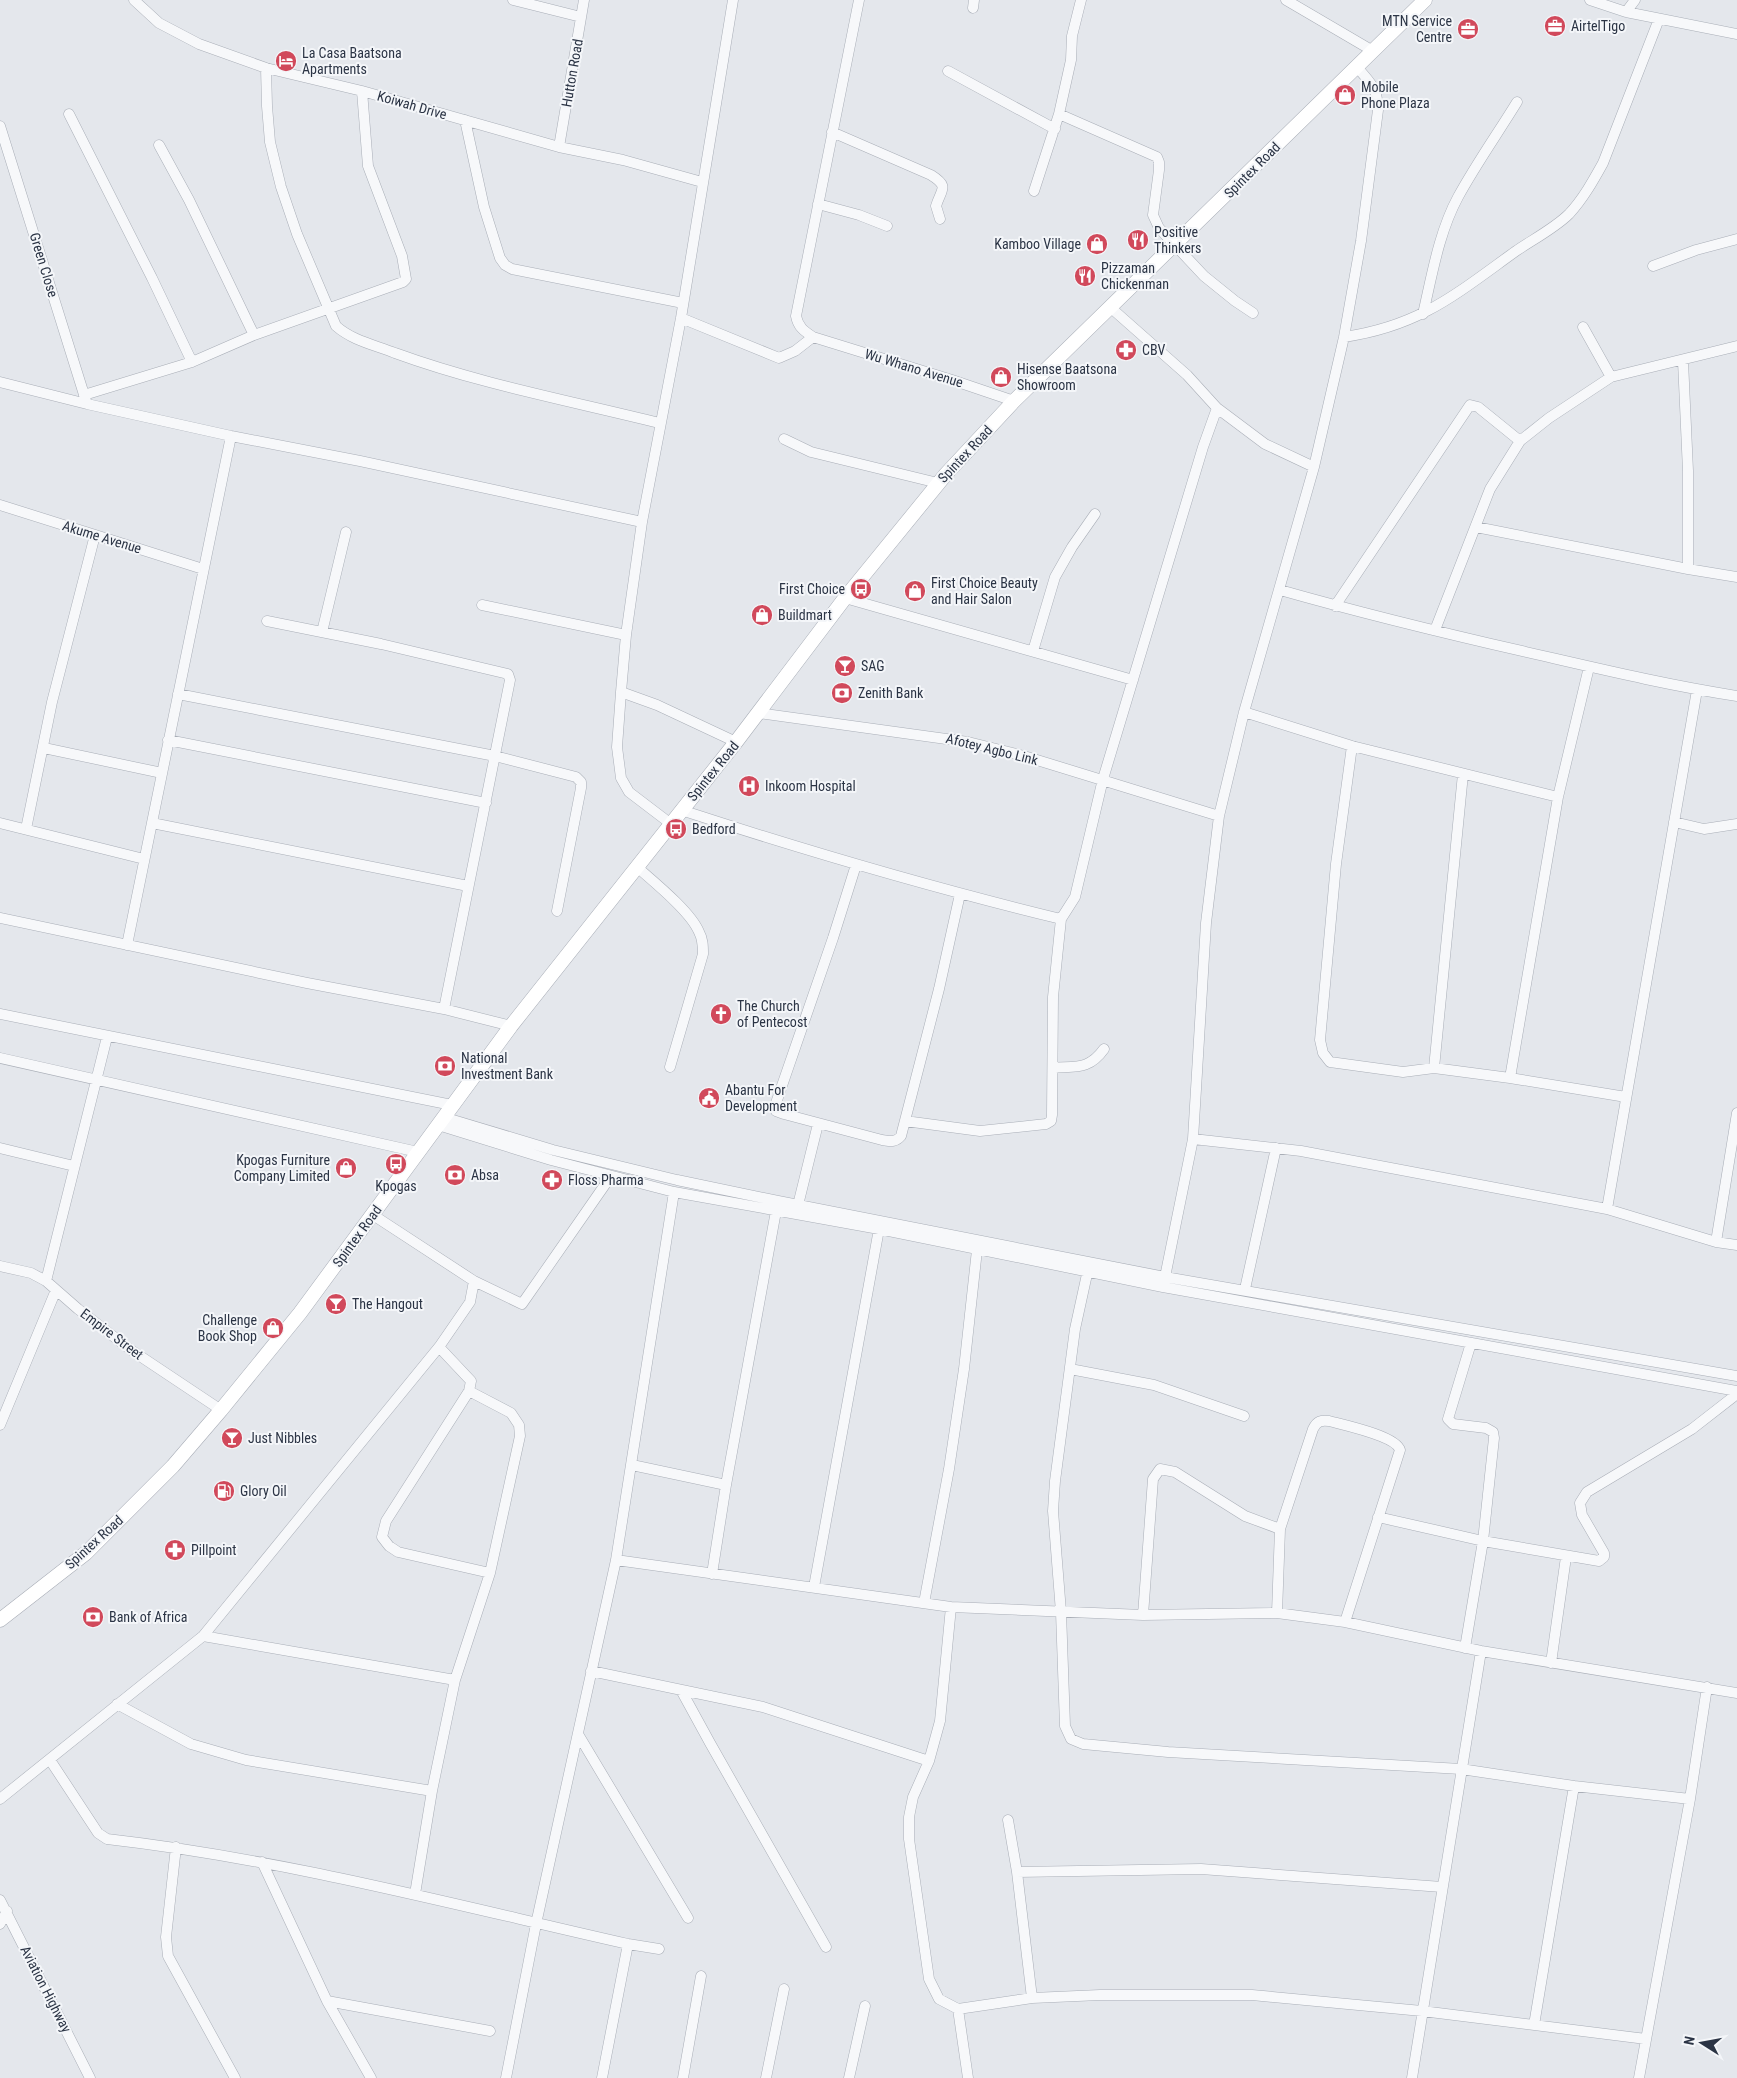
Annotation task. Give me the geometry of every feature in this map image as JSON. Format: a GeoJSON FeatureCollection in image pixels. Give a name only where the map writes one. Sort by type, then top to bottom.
{"type":"FeatureCollection","features":[{"type":"Feature","properties":{"kind":"main road","name":"Spintex Road"},"geometry":{"type":"LineString","coordinates":[[0,1620],[86,1553],[173,1466],[221,1410],[296,1319],[511,1026],[736,742],[845,598],[938,483],[1014,401],[1425,0]]}},
{"type":"Feature","properties":{"kind":"street","name":"Koiwah Drive"},"geometry":{"type":"LineString","coordinates":[[134,0],[159,23],[199,44],[266,68],[362,91],[559,147],[623,160],[702,182]]}},
{"type":"Feature","properties":{"kind":"street"},"geometry":{"type":"LineString","coordinates":[[513,0],[581,18]]}},
{"type":"Feature","properties":{"kind":"street","name":"Hutton Road"},"geometry":{"type":"LineString","coordinates":[[559,147],[584,0]]}},
{"type":"Feature","properties":{"kind":"street"},"geometry":{"type":"LineString","coordinates":[[671,824],[629,792],[621,778],[617,747],[621,692],[626,635],[642,522],[659,424],[681,318],[733,0]]}},
{"type":"Feature","properties":{"kind":"street"},"geometry":{"type":"LineString","coordinates":[[681,318],[779,358],[795,351],[813,337],[800,327],[796,316],[859,0]]}},
{"type":"Feature","properties":{"kind":"street"},"geometry":{"type":"LineString","coordinates":[[1034,192],[1059,114],[1071,60],[1072,36],[1081,0]]}},
{"type":"Feature","properties":{"kind":"street"},"geometry":{"type":"LineString","coordinates":[[1286,0],[1373,51]]}},
{"type":"Feature","properties":{"kind":"street"},"geometry":{"type":"LineString","coordinates":[[1590,0],[1626,12],[1737,34]]}},
{"type":"Feature","properties":{"kind":"street"},"geometry":{"type":"LineString","coordinates":[[1626,12],[1635,0]]}},
{"type":"Feature","properties":{"kind":"street"},"geometry":{"type":"LineString","coordinates":[[1344,337],[1390,328],[1423,314],[1467,288],[1568,215],[1591,185],[1603,163],[1659,19]]}},
{"type":"Feature","properties":{"kind":"street"},"geometry":{"type":"LineString","coordinates":[[1164,1282],[1193,1139],[1206,923],[1219,816],[1244,712],[1314,467],[1344,337],[1361,241],[1378,110],[1378,95],[1357,67]]}},
{"type":"Feature","properties":{"kind":"street"},"geometry":{"type":"LineString","coordinates":[[266,68],[270,142],[281,187],[297,234],[333,321],[345,334],[430,365],[659,424]]}},
{"type":"Feature","properties":{"kind":"street"},"geometry":{"type":"LineString","coordinates":[[948,72],[1055,129]]}},
{"type":"Feature","properties":{"kind":"street"},"geometry":{"type":"LineString","coordinates":[[85,400],[192,362],[254,335],[403,282],[407,276],[402,256],[368,166],[362,91]]}},
{"type":"Feature","properties":{"kind":"street"},"geometry":{"type":"LineString","coordinates":[[1423,314],[1433,268],[1448,219],[1458,196],[1517,102]]}},
{"type":"Feature","properties":{"kind":"street"},"geometry":{"type":"LineString","coordinates":[[69,114],[192,362]]}},
{"type":"Feature","properties":{"kind":"street"},"geometry":{"type":"LineString","coordinates":[[1059,114],[1157,157],[1159,170],[1153,215],[1159,228],[1204,276],[1253,313]]}},
{"type":"Feature","properties":{"kind":"street"},"geometry":{"type":"LineString","coordinates":[[465,120],[484,207],[500,258],[505,265],[512,269],[683,303]]}},
{"type":"Feature","properties":{"kind":"street","name":"Green Close"},"geometry":{"type":"LineString","coordinates":[[0,126],[85,400]]}},
{"type":"Feature","properties":{"kind":"street"},"geometry":{"type":"LineString","coordinates":[[832,132],[931,175],[941,182],[944,188],[943,193],[936,206],[940,218]]}},
{"type":"Feature","properties":{"kind":"street"},"geometry":{"type":"LineString","coordinates":[[159,145],[189,200],[254,335]]}},
{"type":"Feature","properties":{"kind":"street"},"geometry":{"type":"LineString","coordinates":[[818,204],[859,215],[887,226]]}},
{"type":"Feature","properties":{"kind":"street"},"geometry":{"type":"LineString","coordinates":[[1653,266],[1696,250],[1737,239]]}},
{"type":"Feature","properties":{"kind":"street"},"geometry":{"type":"LineString","coordinates":[[1110,307],[1187,376],[1217,408],[1265,444],[1314,467]]}},
{"type":"Feature","properties":{"kind":"street"},"geometry":{"type":"LineString","coordinates":[[1583,327],[1611,377]]}},
{"type":"Feature","properties":{"kind":"street","name":"Wu Whano Avenue"},"geometry":{"type":"LineString","coordinates":[[813,337],[1014,401]]}},
{"type":"Feature","properties":{"kind":"street"},"geometry":{"type":"LineString","coordinates":[[1435,630],[1490,489],[1520,441],[1594,386],[1611,377],[1683,361],[1737,346]]}},
{"type":"Feature","properties":{"kind":"street"},"geometry":{"type":"LineString","coordinates":[[1683,361],[1688,472],[1688,569]]}},
{"type":"Feature","properties":{"kind":"street"},"geometry":{"type":"LineString","coordinates":[[0,382],[85,400],[232,436],[360,461],[642,522]]}},
{"type":"Feature","properties":{"kind":"street"},"geometry":{"type":"LineString","coordinates":[[1335,606],[1470,405],[1478,407],[1520,441]]}},
{"type":"Feature","properties":{"kind":"street"},"geometry":{"type":"LineString","coordinates":[[904,1121],[974,1131],[1046,1124],[1051,1121],[1053,997],[1061,919],[1075,897],[1103,780],[1203,447],[1217,408]]}},
{"type":"Feature","properties":{"kind":"street"},"geometry":{"type":"LineString","coordinates":[[127,945],[203,569],[232,436]]}},
{"type":"Feature","properties":{"kind":"street"},"geometry":{"type":"LineString","coordinates":[[784,438],[818,454],[938,483]]}},
{"type":"Feature","properties":{"kind":"street","name":"Akume Avenue"},"geometry":{"type":"LineString","coordinates":[[0,505],[203,569]]}},
{"type":"Feature","properties":{"kind":"street"},"geometry":{"type":"LineString","coordinates":[[1033,652],[1055,577],[1072,547],[1095,514]]}},
{"type":"Feature","properties":{"kind":"street"},"geometry":{"type":"LineString","coordinates":[[1476,526],[1688,569],[1737,577]]}},
{"type":"Feature","properties":{"kind":"street"},"geometry":{"type":"LineString","coordinates":[[322,632],[346,532]]}},
{"type":"Feature","properties":{"kind":"street"},"geometry":{"type":"LineString","coordinates":[[26,829],[54,693],[95,535]]}},
{"type":"Feature","properties":{"kind":"street"},"geometry":{"type":"LineString","coordinates":[[1280,590],[1335,606],[1589,666],[1697,690],[1737,696]]}},
{"type":"Feature","properties":{"kind":"street"},"geometry":{"type":"LineString","coordinates":[[845,598],[1133,680]]}},
{"type":"Feature","properties":{"kind":"street"},"geometry":{"type":"LineString","coordinates":[[482,605],[626,635]]}},
{"type":"Feature","properties":{"kind":"street"},"geometry":{"type":"LineString","coordinates":[[267,621],[508,674],[510,680],[444,1010]]}},
{"type":"Feature","properties":{"kind":"street"},"geometry":{"type":"LineString","coordinates":[[1510,1078],[1558,797],[1589,666]]}},
{"type":"Feature","properties":{"kind":"street"},"geometry":{"type":"LineString","coordinates":[[1607,1209],[1697,690]]}},
{"type":"Feature","properties":{"kind":"street"},"geometry":{"type":"LineString","coordinates":[[621,692],[657,705],[736,742]]}},
{"type":"Feature","properties":{"kind":"street"},"geometry":{"type":"LineString","coordinates":[[178,694],[495,756],[573,776],[581,782],[581,788],[557,911]]}},
{"type":"Feature","properties":{"kind":"street"},"geometry":{"type":"LineString","coordinates":[[1244,712],[1352,746],[1558,797]]}},
{"type":"Feature","properties":{"kind":"street","name":"Afotey Agbo Link"},"geometry":{"type":"LineString","coordinates":[[758,713],[968,742],[1024,756],[1219,816]]}},
{"type":"Feature","properties":{"kind":"street"},"geometry":{"type":"LineString","coordinates":[[168,740],[486,803]]}},
{"type":"Feature","properties":{"kind":"street"},"geometry":{"type":"LineString","coordinates":[[1352,746],[1336,864],[1320,1044],[1323,1053],[1330,1062],[1403,1072],[1434,1068],[1510,1078],[1626,1098]]}},
{"type":"Feature","properties":{"kind":"street"},"geometry":{"type":"LineString","coordinates":[[44,748],[162,773]]}},
{"type":"Feature","properties":{"kind":"street"},"geometry":{"type":"LineString","coordinates":[[1434,1068],[1463,774]]}},
{"type":"Feature","properties":{"kind":"street"},"geometry":{"type":"LineString","coordinates":[[681,810],[856,865],[960,894],[1061,919]]}},
{"type":"Feature","properties":{"kind":"street"},"geometry":{"type":"LineString","coordinates":[[1674,822],[1704,829],[1737,824]]}},
{"type":"Feature","properties":{"kind":"street"},"geometry":{"type":"LineString","coordinates":[[0,823],[144,859]]}},
{"type":"Feature","properties":{"kind":"street"},"geometry":{"type":"LineString","coordinates":[[152,823],[468,886]]}},
{"type":"Feature","properties":{"kind":"street"},"geometry":{"type":"LineString","coordinates":[[856,865],[775,1108],[778,1113],[893,1142],[901,1136],[939,989],[960,894]]}},
{"type":"Feature","properties":{"kind":"street"},"geometry":{"type":"LineString","coordinates":[[637,867],[686,914],[698,929],[703,942],[703,954],[670,1067]]}},
{"type":"Feature","properties":{"kind":"street"},"geometry":{"type":"LineString","coordinates":[[0,918],[444,1010],[511,1026]]}},
{"type":"Feature","properties":{"kind":"street"},"geometry":{"type":"LineString","coordinates":[[0,1014],[452,1105]]}},
{"type":"Feature","properties":{"kind":"street"},"geometry":{"type":"LineString","coordinates":[[46,1281],[107,1037]]}},
{"type":"Feature","properties":{"kind":"street"},"geometry":{"type":"LineString","coordinates":[[1053,1068],[1087,1065],[1096,1061],[1104,1049]]}},
{"type":"Feature","properties":{"kind":"street"},"geometry":{"type":"LineString","coordinates":[[0,1058],[418,1152]]}},
{"type":"Feature","properties":{"kind":"street"},"geometry":{"type":"LineString","coordinates":[[1716,1242],[1737,1113]]}},
{"type":"Feature","properties":{"kind":"street"},"geometry":{"type":"LineString","coordinates":[[440,1121],[551,1160],[674,1192],[879,1229],[977,1250],[1089,1266]]}},
{"type":"Feature","properties":{"kind":"street"},"geometry":{"type":"LineString","coordinates":[[440,1121],[622,1167],[1164,1282],[1471,1343],[1737,1393]]}},
{"type":"Feature","properties":{"kind":"street"},"geometry":{"type":"LineString","coordinates":[[798,1205],[818,1124]]}},
{"type":"Feature","properties":{"kind":"street"},"geometry":{"type":"LineString","coordinates":[[1193,1139],[1321,1155],[1607,1209],[1716,1242],[1737,1245]]}},
{"type":"Feature","properties":{"kind":"street"},"geometry":{"type":"LineString","coordinates":[[0,1148],[74,1166]]}},
{"type":"Feature","properties":{"kind":"street"},"geometry":{"type":"LineString","coordinates":[[1245,1289],[1276,1148]]}},
{"type":"Feature","properties":{"kind":"street"},"geometry":{"type":"LineString","coordinates":[[373,1214],[474,1281],[522,1304],[611,1176]]}},
{"type":"Feature","properties":{"kind":"street"},"geometry":{"type":"LineString","coordinates":[[506,2078],[536,1924],[616,1560],[674,1192]]}},
{"type":"Feature","properties":{"kind":"street"},"geometry":{"type":"LineString","coordinates":[[712,1574],[726,1485],[776,1211]]}},
{"type":"Feature","properties":{"kind":"street"},"geometry":{"type":"LineString","coordinates":[[814,1587],[879,1229]]}},
{"type":"Feature","properties":{"kind":"street"},"geometry":{"type":"LineString","coordinates":[[924,1603],[950,1469],[964,1369],[977,1250]]}},
{"type":"Feature","properties":{"kind":"street","name":"Empire Street"},"geometry":{"type":"LineString","coordinates":[[0,1266],[31,1273],[46,1281],[78,1309],[131,1350],[221,1410]]}},
{"type":"Feature","properties":{"kind":"street"},"geometry":{"type":"LineString","coordinates":[[1089,1266],[1075,1329],[1055,1480],[1053,1512],[1062,1612],[1065,1726],[1071,1739],[1083,1744],[1168,1752],[1462,1769],[1574,1786],[1690,1799]]}},
{"type":"Feature","properties":{"kind":"street"},"geometry":{"type":"LineString","coordinates":[[0,1799],[203,1636],[439,1347],[470,1302],[474,1281]]}},
{"type":"Feature","properties":{"kind":"street"},"geometry":{"type":"LineString","coordinates":[[1164,1282],[1245,1289],[1737,1376]]}},
{"type":"Feature","properties":{"kind":"street"},"geometry":{"type":"LineString","coordinates":[[0,1425],[56,1290]]}},
{"type":"Feature","properties":{"kind":"street"},"geometry":{"type":"LineString","coordinates":[[1465,1648],[1483,1541],[1494,1438],[1493,1432],[1486,1428],[1453,1424],[1448,1419],[1471,1343]]}},
{"type":"Feature","properties":{"kind":"street"},"geometry":{"type":"LineString","coordinates":[[439,1347],[472,1382],[469,1391],[386,1521],[382,1536],[389,1546],[398,1552],[490,1573]]}},
{"type":"Feature","properties":{"kind":"street"},"geometry":{"type":"LineString","coordinates":[[1070,1369],[1154,1385],[1244,1416]]}},
{"type":"Feature","properties":{"kind":"street"},"geometry":{"type":"LineString","coordinates":[[415,1894],[432,1791],[455,1680],[490,1573],[520,1436],[518,1425],[511,1413],[469,1391]]}},
{"type":"Feature","properties":{"kind":"street"},"geometry":{"type":"LineString","coordinates":[[1378,1517],[1483,1541],[1566,1557],[1599,1561],[1604,1558],[1602,1548],[1582,1515],[1580,1503],[1587,1492],[1692,1428],[1737,1393]]}},
{"type":"Feature","properties":{"kind":"street"},"geometry":{"type":"LineString","coordinates":[[1276,1613],[1280,1529],[1313,1429],[1322,1420],[1390,1439],[1399,1445],[1398,1458],[1345,1622]]}},
{"type":"Feature","properties":{"kind":"street"},"geometry":{"type":"LineString","coordinates":[[632,1465],[726,1485]]}},
{"type":"Feature","properties":{"kind":"street"},"geometry":{"type":"LineString","coordinates":[[1143,1615],[1153,1479],[1160,1469],[1174,1472],[1245,1516],[1280,1529]]}},
{"type":"Feature","properties":{"kind":"street"},"geometry":{"type":"LineString","coordinates":[[1551,1663],[1566,1557]]}},
{"type":"Feature","properties":{"kind":"street"},"geometry":{"type":"LineString","coordinates":[[616,1560],[951,1607],[1143,1615],[1276,1613],[1345,1622],[1480,1651],[1737,1693]]}},
{"type":"Feature","properties":{"kind":"street"},"geometry":{"type":"LineString","coordinates":[[951,1607],[940,1721],[929,1761],[913,1797],[909,1817],[909,1839],[929,1979],[939,1999],[958,2009],[1032,1998],[1100,1995],[1252,1995],[1422,2010],[1646,2039]]}},
{"type":"Feature","properties":{"kind":"street"},"geometry":{"type":"LineString","coordinates":[[203,1636],[455,1680]]}},
{"type":"Feature","properties":{"kind":"street"},"geometry":{"type":"LineString","coordinates":[[1412,2078],[1480,1651]]}},
{"type":"Feature","properties":{"kind":"street"},"geometry":{"type":"LineString","coordinates":[[591,1671],[763,1707],[929,1761]]}},
{"type":"Feature","properties":{"kind":"street"},"geometry":{"type":"LineString","coordinates":[[1640,2078],[1690,1799],[1707,1687]]}},
{"type":"Feature","properties":{"kind":"street"},"geometry":{"type":"LineString","coordinates":[[681,1690],[826,1947]]}},
{"type":"Feature","properties":{"kind":"street"},"geometry":{"type":"LineString","coordinates":[[117,1704],[191,1744],[246,1760],[432,1791]]}},
{"type":"Feature","properties":{"kind":"street"},"geometry":{"type":"LineString","coordinates":[[578,1734],[688,1918]]}},
{"type":"Feature","properties":{"kind":"street"},"geometry":{"type":"LineString","coordinates":[[50,1760],[102,1837],[176,1847],[262,1862],[415,1894],[536,1924],[659,1949]]}},
{"type":"Feature","properties":{"kind":"street"},"geometry":{"type":"LineString","coordinates":[[1534,2025],[1574,1786]]}},
{"type":"Feature","properties":{"kind":"street"},"geometry":{"type":"LineString","coordinates":[[1008,1820],[1017,1872],[1032,1998]]}},
{"type":"Feature","properties":{"kind":"street"},"geometry":{"type":"LineString","coordinates":[[176,1847],[166,1937],[168,1956],[235,2078]]}},
{"type":"Feature","properties":{"kind":"street"},"geometry":{"type":"LineString","coordinates":[[262,1862],[327,2001],[371,2078]]}},
{"type":"Feature","properties":{"kind":"street"},"geometry":{"type":"LineString","coordinates":[[1017,1872],[1201,1869],[1442,1887]]}},
{"type":"Feature","properties":{"kind":"street","name":"Aviation Highway"},"geometry":{"type":"LineString","coordinates":[[0,1900],[90,2078]]}},
{"type":"Feature","properties":{"kind":"street"},"geometry":{"type":"LineString","coordinates":[[0,1924],[7,1911]]}},
{"type":"Feature","properties":{"kind":"street"},"geometry":{"type":"LineString","coordinates":[[602,2078],[628,1944]]}},
{"type":"Feature","properties":{"kind":"street"},"geometry":{"type":"LineString","coordinates":[[682,2078],[701,1976]]}},
{"type":"Feature","properties":{"kind":"street"},"geometry":{"type":"LineString","coordinates":[[766,2078],[784,1989]]}},
{"type":"Feature","properties":{"kind":"street"},"geometry":{"type":"LineString","coordinates":[[327,2001],[490,2031]]}},
{"type":"Feature","properties":{"kind":"street"},"geometry":{"type":"LineString","coordinates":[[849,2078],[865,2006]]}},
{"type":"Feature","properties":{"kind":"street"},"geometry":{"type":"LineString","coordinates":[[958,2009],[968,2078]]}},
{"type":"Feature","properties":{"kind":"place","name":"AirtelTigo"},"geometry":{"type":"Point","coordinates":[1555,26]}},
{"type":"Feature","properties":{"kind":"place","name":"MTN Service Centre"},"geometry":{"type":"Point","coordinates":[1468,29]}},
{"type":"Feature","properties":{"kind":"place","name":"La Casa Baatsona Apartments"},"geometry":{"type":"Point","coordinates":[286,61]}},
{"type":"Feature","properties":{"kind":"place","name":"Mobile Phone Plaza"},"geometry":{"type":"Point","coordinates":[1345,95]}},
{"type":"Feature","properties":{"kind":"place","name":"Positive Thinkers"},"geometry":{"type":"Point","coordinates":[1138,240]}},
{"type":"Feature","properties":{"kind":"place","name":"Kamboo Village"},"geometry":{"type":"Point","coordinates":[1097,244]}},
{"type":"Feature","properties":{"kind":"place","name":"Pizzaman Chickenman"},"geometry":{"type":"Point","coordinates":[1085,276]}},
{"type":"Feature","properties":{"kind":"place","name":"CBV"},"geometry":{"type":"Point","coordinates":[1126,350]}},
{"type":"Feature","properties":{"kind":"place","name":"Hisense Baatsona Showroom"},"geometry":{"type":"Point","coordinates":[1001,377]}},
{"type":"Feature","properties":{"kind":"place","name":"First Choice"},"geometry":{"type":"Point","coordinates":[861,589]}},
{"type":"Feature","properties":{"kind":"place","name":"First Choice Beauty and Hair Salon"},"geometry":{"type":"Point","coordinates":[915,591]}},
{"type":"Feature","properties":{"kind":"place","name":"Buildmart"},"geometry":{"type":"Point","coordinates":[762,615]}},
{"type":"Feature","properties":{"kind":"place","name":"SAG"},"geometry":{"type":"Point","coordinates":[845,666]}},
{"type":"Feature","properties":{"kind":"place","name":"Zenith Bank"},"geometry":{"type":"Point","coordinates":[842,693]}},
{"type":"Feature","properties":{"kind":"place","name":"Inkoom Hospital"},"geometry":{"type":"Point","coordinates":[749,786]}},
{"type":"Feature","properties":{"kind":"place","name":"Bedford"},"geometry":{"type":"Point","coordinates":[676,829]}},
{"type":"Feature","properties":{"kind":"place","name":"The Church of Pentecost"},"geometry":{"type":"Point","coordinates":[721,1014]}},
{"type":"Feature","properties":{"kind":"place","name":"National Investment Bank"},"geometry":{"type":"Point","coordinates":[445,1066]}},
{"type":"Feature","properties":{"kind":"place","name":"Abantu For Development"},"geometry":{"type":"Point","coordinates":[709,1098]}},
{"type":"Feature","properties":{"kind":"place","name":"Kpogas"},"geometry":{"type":"Point","coordinates":[396,1164]}},
{"type":"Feature","properties":{"kind":"place","name":"Kpogas Furniture Company Limited"},"geometry":{"type":"Point","coordinates":[346,1168]}},
{"type":"Feature","properties":{"kind":"place","name":"Absa"},"geometry":{"type":"Point","coordinates":[455,1175]}},
{"type":"Feature","properties":{"kind":"place","name":"Floss Pharma"},"geometry":{"type":"Point","coordinates":[552,1180]}},
{"type":"Feature","properties":{"kind":"place","name":"The Hangout"},"geometry":{"type":"Point","coordinates":[336,1304]}},
{"type":"Feature","properties":{"kind":"place","name":"Challenge Book Shop"},"geometry":{"type":"Point","coordinates":[273,1328]}},
{"type":"Feature","properties":{"kind":"place","name":"Just Nibbles"},"geometry":{"type":"Point","coordinates":[232,1438]}},
{"type":"Feature","properties":{"kind":"place","name":"Glory Oil"},"geometry":{"type":"Point","coordinates":[224,1491]}},
{"type":"Feature","properties":{"kind":"place","name":"Pillpoint"},"geometry":{"type":"Point","coordinates":[175,1550]}},
{"type":"Feature","properties":{"kind":"place","name":"Bank of Africa"},"geometry":{"type":"Point","coordinates":[93,1617]}}]}
